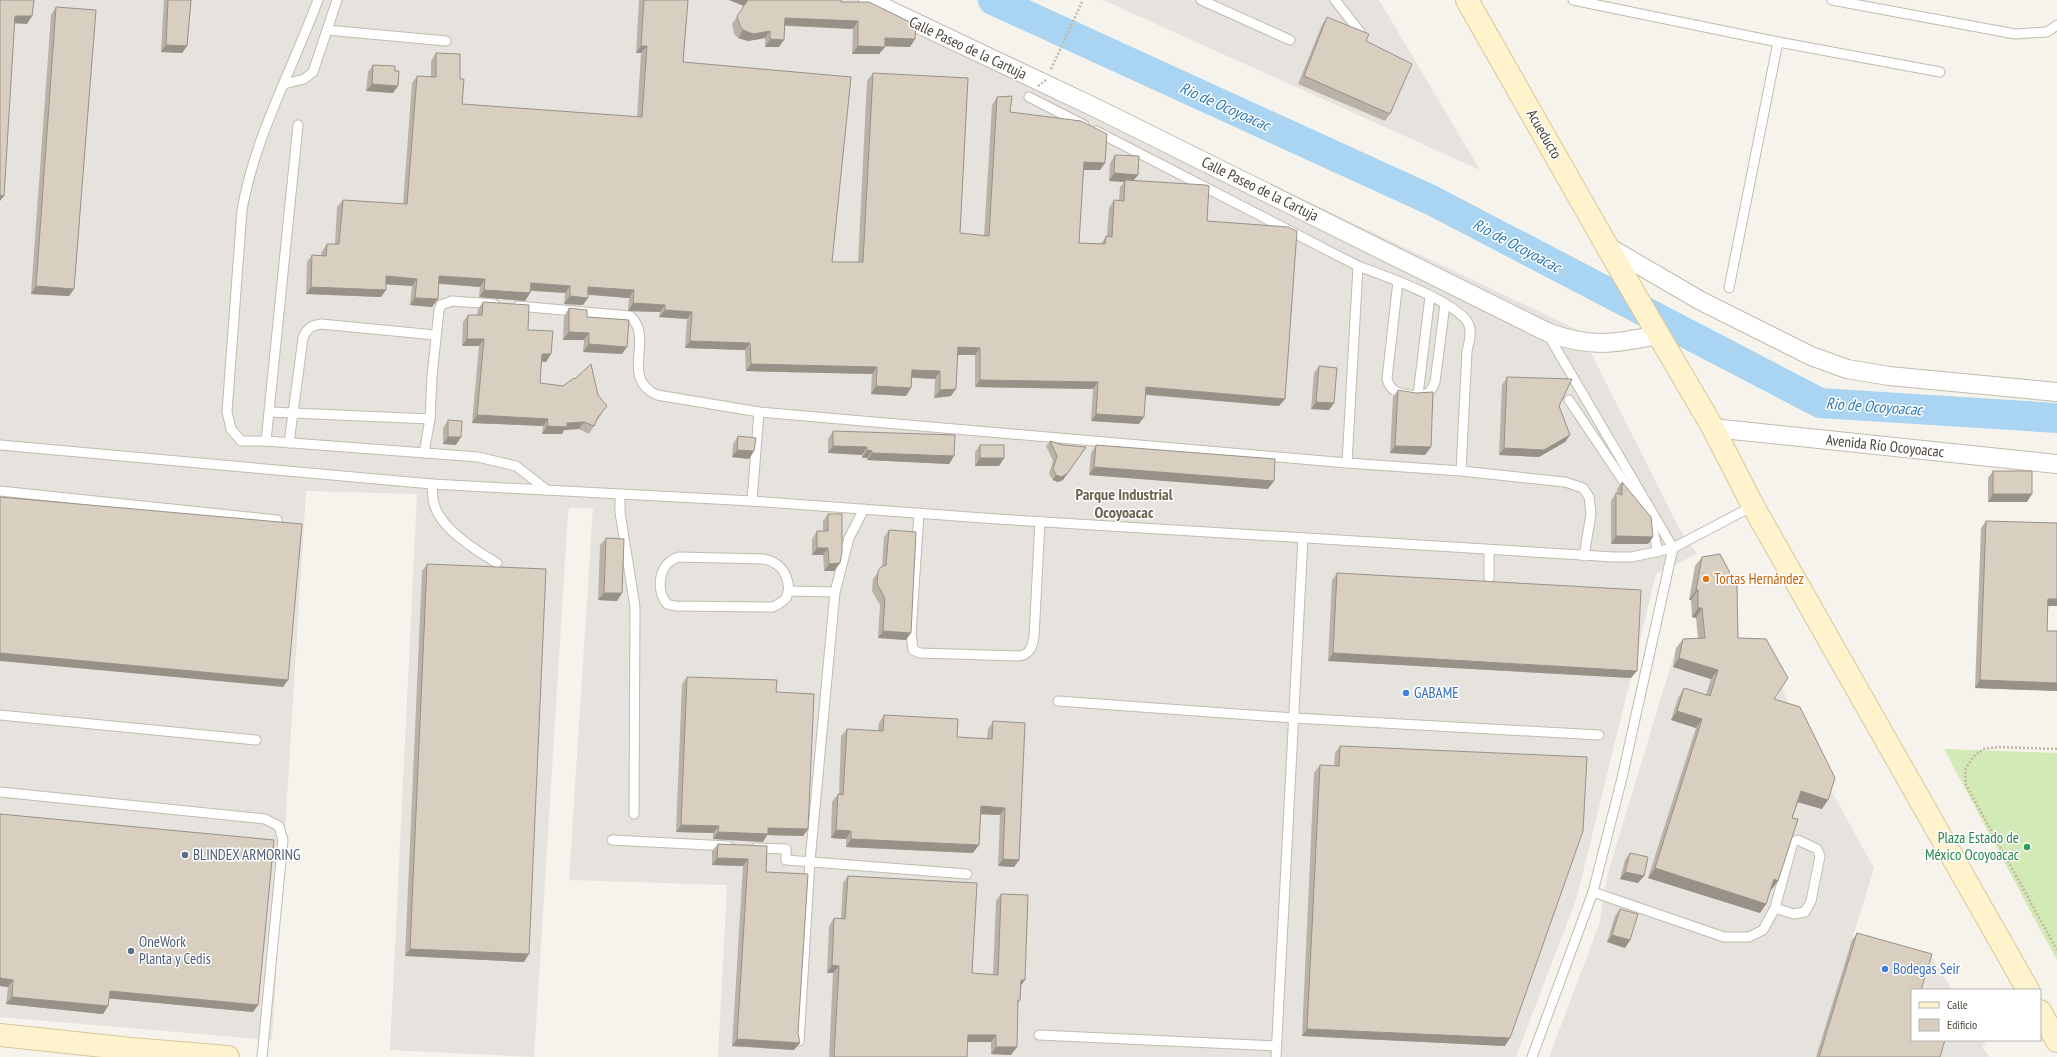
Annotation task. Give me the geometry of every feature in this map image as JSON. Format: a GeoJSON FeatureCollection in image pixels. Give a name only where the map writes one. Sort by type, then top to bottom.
{"type":"FeatureCollection","features":[{"type":"Feature","properties":{"kind":"main road","name":"Acueducto"},"geometry":{"type":"LineString","coordinates":[[1467,0],[1610,248],[1620,269],[1713,428],[1753,506],[2027,989]]}},
{"type":"Feature","properties":{"kind":"main road"},"geometry":{"type":"LineString","coordinates":[[2041,1013],[2057,1041]]}},
{"type":"Feature","properties":{"kind":"main road"},"geometry":{"type":"LineString","coordinates":[[0,1035],[131,1049],[228,1057]]}},
{"type":"Feature","properties":{"kind":"street","name":"Calle Paseo de la Cartuja"},"geometry":{"type":"LineString","coordinates":[[868,0],[1113,116],[1546,332],[1567,340],[1588,344],[1619,344],[1654,328]]}},
{"type":"Feature","properties":{"kind":"street"},"geometry":{"type":"LineString","coordinates":[[1610,248],[1701,301],[1811,356],[1847,369],[1889,376],[2057,392]]}},
{"type":"Feature","properties":{"kind":"street","name":"Avenida Río Ocoyoacac"},"geometry":{"type":"LineString","coordinates":[[1713,428],[2057,464]]}},
{"type":"Feature","properties":{"kind":"lane"},"geometry":{"type":"LineString","coordinates":[[318,0],[265,129],[247,182],[242,210],[227,412],[231,429],[241,440],[478,457],[516,466],[547,490]]}},
{"type":"Feature","properties":{"kind":"lane"},"geometry":{"type":"LineString","coordinates":[[284,84],[304,79],[312,72],[337,0]]}},
{"type":"Feature","properties":{"kind":"lane"},"geometry":{"type":"LineString","coordinates":[[1201,0],[1290,40]]}},
{"type":"Feature","properties":{"kind":"lane"},"geometry":{"type":"LineString","coordinates":[[1335,0],[1360,32]]}},
{"type":"Feature","properties":{"kind":"lane"},"geometry":{"type":"LineString","coordinates":[[1573,0],[1778,42],[1940,72]]}},
{"type":"Feature","properties":{"kind":"lane"},"geometry":{"type":"LineString","coordinates":[[1832,0],[2015,34],[2047,32],[2057,25]]}},
{"type":"Feature","properties":{"kind":"lane"},"geometry":{"type":"LineString","coordinates":[[327,30],[446,41]]}},
{"type":"Feature","properties":{"kind":"lane"},"geometry":{"type":"LineString","coordinates":[[1728,288],[1778,42]]}},
{"type":"Feature","properties":{"kind":"lane"},"geometry":{"type":"LineString","coordinates":[[1029,97],[1358,266],[1398,281],[1430,296],[1445,304],[1467,322],[1471,333],[1467,351],[1461,471]]}},
{"type":"Feature","properties":{"kind":"lane"},"geometry":{"type":"LineString","coordinates":[[266,441],[298,125]]}},
{"type":"Feature","properties":{"kind":"lane"},"geometry":{"type":"LineString","coordinates":[[1347,463],[1358,266]]}},
{"type":"Feature","properties":{"kind":"lane"},"geometry":{"type":"LineString","coordinates":[[1398,281],[1388,379],[1389,386],[1396,391],[1418,395],[1427,394],[1435,382],[1445,304]]}},
{"type":"Feature","properties":{"kind":"lane"},"geometry":{"type":"LineString","coordinates":[[1418,395],[1430,296]]}},
{"type":"Feature","properties":{"kind":"lane"},"geometry":{"type":"LineString","coordinates":[[424,453],[430,419],[435,335],[441,305],[452,301],[630,316],[636,322],[639,330],[638,374],[647,390],[657,395],[759,412],[1347,463],[1461,471],[1565,482],[1583,488],[1589,497],[1591,514],[1584,556]]}},
{"type":"Feature","properties":{"kind":"lane"},"geometry":{"type":"LineString","coordinates":[[289,443],[303,338],[306,330],[311,326],[321,324],[435,335]]}},
{"type":"Feature","properties":{"kind":"lane"},"geometry":{"type":"LineString","coordinates":[[1532,1057],[1593,892],[1622,778],[1673,548],[1546,332]]}},
{"type":"Feature","properties":{"kind":"lane"},"geometry":{"type":"LineString","coordinates":[[1569,400],[1651,522],[1658,552]]}},
{"type":"Feature","properties":{"kind":"lane"},"geometry":{"type":"LineString","coordinates":[[270,412],[430,419]]}},
{"type":"Feature","properties":{"kind":"lane"},"geometry":{"type":"LineString","coordinates":[[752,501],[759,412]]}},
{"type":"Feature","properties":{"kind":"lane"},"geometry":{"type":"LineString","coordinates":[[0,445],[432,484],[752,501],[1584,556],[1632,557],[1673,548],[1753,506]]}},
{"type":"Feature","properties":{"kind":"lane"},"geometry":{"type":"LineString","coordinates":[[432,484],[434,505],[445,524],[467,545],[497,563]]}},
{"type":"Feature","properties":{"kind":"lane"},"geometry":{"type":"LineString","coordinates":[[0,491],[277,520]]}},
{"type":"Feature","properties":{"kind":"lane"},"geometry":{"type":"LineString","coordinates":[[620,494],[620,512],[635,607],[634,814]]}},
{"type":"Feature","properties":{"kind":"lane"},"geometry":{"type":"LineString","coordinates":[[799,1041],[810,861],[835,592],[850,538],[864,509]]}},
{"type":"Feature","properties":{"kind":"lane"},"geometry":{"type":"LineString","coordinates":[[919,513],[911,634],[913,650],[920,653],[1018,656],[1029,652],[1034,637],[1040,521]]}},
{"type":"Feature","properties":{"kind":"lane"},"geometry":{"type":"LineString","coordinates":[[1276,1057],[1303,538]]}},
{"type":"Feature","properties":{"kind":"lane"},"geometry":{"type":"LineString","coordinates":[[1489,550],[1489,578]]}},
{"type":"Feature","properties":{"kind":"lane"},"geometry":{"type":"LineString","coordinates":[[679,557],[764,559],[777,564],[785,574],[788,591],[786,597],[781,603],[773,607],[675,606],[667,604],[663,598],[662,570],[667,562],[679,557]]}},
{"type":"Feature","properties":{"kind":"lane"},"geometry":{"type":"LineString","coordinates":[[788,591],[835,592]]}},
{"type":"Feature","properties":{"kind":"lane"},"geometry":{"type":"LineString","coordinates":[[1058,701],[1294,718],[1599,735]]}},
{"type":"Feature","properties":{"kind":"lane"},"geometry":{"type":"LineString","coordinates":[[0,715],[256,740]]}},
{"type":"Feature","properties":{"kind":"lane"},"geometry":{"type":"LineString","coordinates":[[0,792],[265,819],[279,826],[283,840],[262,1057]]}},
{"type":"Feature","properties":{"kind":"lane"},"geometry":{"type":"LineString","coordinates":[[612,840],[786,849],[786,860],[967,874]]}},
{"type":"Feature","properties":{"kind":"lane"},"geometry":{"type":"LineString","coordinates":[[1593,892],[1724,937],[1748,937],[1763,930],[1775,908],[1793,842],[1798,840],[1817,849],[1820,856],[1811,901],[1805,912],[1794,914],[1775,908]]}},
{"type":"Feature","properties":{"kind":"lane"},"geometry":{"type":"LineString","coordinates":[[1039,1036],[1276,1046]]}},
{"type":"Feature","properties":{"kind":"path"},"geometry":{"type":"LineString","coordinates":[[1038,86],[1046,80],[1083,0]]}},
{"type":"Feature","properties":{"kind":"path"},"geometry":{"type":"LineString","coordinates":[[2057,749],[1999,747],[1983,749],[1973,757],[1965,770],[1966,785],[2057,950]]}},
{"type":"Feature","properties":{"kind":"shaded area"},"geometry":{"type":"Polygon","coordinates":[[[0,0],[892,0],[1227,163],[1580,331],[1679,528],[1697,554],[1656,574],[1577,897],[1516,1057],[718,1057],[727,885],[569,880],[593,508],[569,508],[568,513],[534,1057],[390,1050],[417,494],[306,491],[272,1040],[0,1017],[0,0]]]}},
{"type":"Feature","properties":{"kind":"shaded area"},"geometry":{"type":"Polygon","coordinates":[[[1103,0],[1379,0],[1480,170],[1103,0]]]}},
{"type":"Feature","properties":{"kind":"shaded area"},"geometry":{"type":"Polygon","coordinates":[[[1676,648],[1782,687],[1793,716],[1829,787],[1874,868],[1852,940],[1927,962],[1929,952],[1951,989],[1911,989],[1911,1041],[1984,1041],[1986,1044],[1982,1046],[1989,1057],[1549,1057],[1599,925],[1608,873],[1676,648]]]}},
{"type":"Feature","properties":{"kind":"green space","name":"Plaza Estado de México Ocoyoacac"},"geometry":{"type":"Polygon","coordinates":[[[1944,749],[2057,753],[2057,960],[2047,942],[1944,749]]]}},
{"type":"Feature","properties":{"kind":"building"},"geometry":{"type":"Polygon","coordinates":[[[0,0],[34,0],[32,16],[15,16],[4,196],[0,195],[0,0]]]}},
{"type":"Feature","properties":{"kind":"building"},"geometry":{"type":"Polygon","coordinates":[[[168,0],[191,0],[187,46],[166,45],[168,0]]]}},
{"type":"Feature","properties":{"kind":"building"},"geometry":{"type":"Polygon","coordinates":[[[644,0],[688,0],[683,62],[851,77],[832,262],[863,262],[873,73],[968,78],[960,233],[989,236],[997,97],[1012,96],[1010,112],[1081,121],[1107,134],[1105,163],[1084,162],[1079,243],[1105,244],[1106,236],[1112,237],[1114,200],[1124,201],[1125,180],[1206,185],[1209,186],[1207,221],[1288,227],[1297,231],[1285,399],[1146,387],[1144,417],[1096,414],[1098,382],[980,380],[980,348],[958,347],[956,389],[940,390],[940,371],[912,370],[911,388],[876,386],[877,367],[751,364],[750,343],[690,341],[692,312],[665,310],[665,305],[633,303],[634,290],[588,287],[588,298],[570,296],[570,286],[531,283],[530,293],[484,290],[485,279],[439,276],[438,299],[415,298],[417,279],[386,276],[386,290],[311,287],[312,255],[326,256],[327,244],[339,244],[343,200],[407,204],[417,76],[436,77],[436,53],[460,54],[460,79],[464,79],[462,104],[642,117],[647,46],[641,46],[644,0]]]}},
{"type":"Feature","properties":{"kind":"building"},"geometry":{"type":"Polygon","coordinates":[[[748,0],[841,0],[841,2],[869,2],[916,25],[915,39],[885,38],[885,47],[858,46],[858,21],[785,18],[784,40],[770,39],[770,31],[753,34],[743,30],[740,26],[737,16],[748,0]]]}},
{"type":"Feature","properties":{"kind":"building"},"geometry":{"type":"Polygon","coordinates":[[[56,7],[96,10],[74,289],[36,286],[56,7]]]}},
{"type":"Feature","properties":{"kind":"building"},"geometry":{"type":"Polygon","coordinates":[[[1327,17],[1369,34],[1366,41],[1412,64],[1390,114],[1304,76],[1327,17]]]}},
{"type":"Feature","properties":{"kind":"building"},"geometry":{"type":"Polygon","coordinates":[[[373,65],[395,66],[395,71],[399,71],[398,86],[372,84],[373,65]]]}},
{"type":"Feature","properties":{"kind":"building"},"geometry":{"type":"Polygon","coordinates":[[[1115,155],[1139,156],[1138,175],[1114,173],[1115,155]]]}},
{"type":"Feature","properties":{"kind":"building"},"geometry":{"type":"Polygon","coordinates":[[[483,302],[529,305],[528,330],[553,331],[551,354],[542,354],[540,383],[563,386],[574,378],[575,379],[591,364],[598,395],[607,406],[598,417],[594,426],[584,422],[567,423],[567,427],[547,426],[548,419],[477,415],[484,339],[467,339],[468,315],[482,315],[483,302]]]}},
{"type":"Feature","properties":{"kind":"building"},"geometry":{"type":"Polygon","coordinates":[[[569,308],[587,310],[587,317],[629,320],[627,347],[589,344],[589,333],[569,332],[569,308]]]}},
{"type":"Feature","properties":{"kind":"building"},"geometry":{"type":"Polygon","coordinates":[[[1319,366],[1337,368],[1334,403],[1316,402],[1319,366]]]}},
{"type":"Feature","properties":{"kind":"building"},"geometry":{"type":"Polygon","coordinates":[[[1507,377],[1572,379],[1559,406],[1570,435],[1544,450],[1504,448],[1507,377]]]}},
{"type":"Feature","properties":{"kind":"building"},"geometry":{"type":"Polygon","coordinates":[[[1398,390],[1416,393],[1433,392],[1431,447],[1395,446],[1398,390]]]}},
{"type":"Feature","properties":{"kind":"building"},"geometry":{"type":"Polygon","coordinates":[[[448,420],[462,421],[461,437],[448,437],[448,420]]]}},
{"type":"Feature","properties":{"kind":"building"},"geometry":{"type":"Polygon","coordinates":[[[833,431],[955,435],[954,456],[872,453],[872,451],[867,450],[867,447],[833,446],[833,431]]]}},
{"type":"Feature","properties":{"kind":"building"},"geometry":{"type":"Polygon","coordinates":[[[738,436],[756,438],[754,451],[737,450],[738,436]]]}},
{"type":"Feature","properties":{"kind":"building"},"geometry":{"type":"Polygon","coordinates":[[[1050,441],[1063,445],[1086,447],[1067,474],[1061,477],[1056,475],[1053,469],[1057,456],[1050,441]]]}},
{"type":"Feature","properties":{"kind":"building"},"geometry":{"type":"Polygon","coordinates":[[[980,445],[1004,445],[1004,458],[980,458],[980,445]]]}},
{"type":"Feature","properties":{"kind":"building"},"geometry":{"type":"Polygon","coordinates":[[[1096,445],[1275,459],[1274,481],[1094,467],[1096,445]]]}},
{"type":"Feature","properties":{"kind":"building"},"geometry":{"type":"Polygon","coordinates":[[[1993,471],[2032,471],[2032,494],[1993,494],[1993,471]]]}},
{"type":"Feature","properties":{"kind":"building"},"geometry":{"type":"Polygon","coordinates":[[[1622,482],[1651,517],[1653,537],[1616,536],[1616,493],[1622,495],[1622,482]]]}},
{"type":"Feature","properties":{"kind":"building"},"geometry":{"type":"Polygon","coordinates":[[[0,497],[302,524],[288,680],[0,653],[0,497]]]}},
{"type":"Feature","properties":{"kind":"building"},"geometry":{"type":"Polygon","coordinates":[[[828,514],[842,514],[842,552],[840,563],[829,564],[828,548],[817,548],[817,531],[828,531],[828,514]]]}},
{"type":"Feature","properties":{"kind":"building"},"geometry":{"type":"Polygon","coordinates":[[[1986,521],[2057,523],[2057,599],[2048,599],[2047,631],[2057,631],[2057,683],[1980,680],[1986,521]]]}},
{"type":"Feature","properties":{"kind":"building"},"geometry":{"type":"Polygon","coordinates":[[[889,530],[916,532],[911,633],[883,631],[885,598],[877,584],[878,571],[881,567],[886,565],[889,530]]]}},
{"type":"Feature","properties":{"kind":"building"},"geometry":{"type":"Polygon","coordinates":[[[606,538],[624,539],[622,593],[604,593],[606,538]]]}},
{"type":"Feature","properties":{"kind":"building"},"geometry":{"type":"Polygon","coordinates":[[[1720,554],[1737,586],[1738,638],[1766,639],[1788,678],[1774,699],[1800,707],[1835,778],[1828,800],[1801,791],[1792,818],[1798,819],[1778,881],[1774,879],[1766,904],[1655,868],[1702,719],[1677,711],[1684,688],[1710,696],[1718,670],[1679,658],[1683,639],[1705,638],[1702,608],[1698,608],[1698,590],[1696,590],[1702,557],[1720,554]]]}},
{"type":"Feature","properties":{"kind":"building"},"geometry":{"type":"Polygon","coordinates":[[[427,564],[546,569],[529,954],[410,949],[427,564]]]}},
{"type":"Feature","properties":{"kind":"building"},"geometry":{"type":"Polygon","coordinates":[[[1337,573],[1641,590],[1637,671],[1333,653],[1337,573]]]}},
{"type":"Feature","properties":{"kind":"building"},"geometry":{"type":"Polygon","coordinates":[[[687,677],[777,680],[776,692],[814,694],[808,829],[768,828],[768,834],[718,832],[719,826],[681,825],[687,677]]]}},
{"type":"Feature","properties":{"kind":"building"},"geometry":{"type":"Polygon","coordinates":[[[884,715],[958,719],[957,737],[992,739],[993,721],[1025,723],[1019,860],[1003,859],[1005,808],[981,806],[979,845],[851,839],[851,831],[836,830],[838,794],[843,795],[847,729],[883,731],[884,715]]]}},
{"type":"Feature","properties":{"kind":"building"},"geometry":{"type":"Polygon","coordinates":[[[1340,746],[1587,757],[1583,831],[1510,1038],[1307,1029],[1320,765],[1339,766],[1340,746]]]}},
{"type":"Feature","properties":{"kind":"building"},"geometry":{"type":"Polygon","coordinates":[[[0,814],[274,840],[258,1005],[110,991],[108,1006],[12,997],[13,980],[0,978],[0,814]]]}},
{"type":"Feature","properties":{"kind":"building"},"geometry":{"type":"Polygon","coordinates":[[[718,844],[767,846],[766,872],[808,874],[798,1033],[800,1043],[737,1039],[748,859],[717,858],[718,844]]]}},
{"type":"Feature","properties":{"kind":"building"},"geometry":{"type":"Polygon","coordinates":[[[1630,853],[1648,857],[1644,876],[1625,872],[1630,853]]]}},
{"type":"Feature","properties":{"kind":"building"},"geometry":{"type":"Polygon","coordinates":[[[848,876],[977,883],[972,973],[998,975],[1001,894],[1028,895],[1025,980],[1021,980],[1020,1000],[1018,1000],[1017,1047],[996,1047],[996,1035],[968,1035],[967,1057],[834,1057],[839,966],[832,965],[834,918],[845,919],[848,876]]]}},
{"type":"Feature","properties":{"kind":"building"},"geometry":{"type":"Polygon","coordinates":[[[1620,909],[1638,914],[1630,940],[1612,935],[1620,909]]]}},
{"type":"Feature","properties":{"kind":"building"},"geometry":{"type":"Polygon","coordinates":[[[1857,933],[1932,954],[1921,989],[1911,989],[1911,1041],[1945,1041],[1940,1057],[1819,1057],[1857,933]]]}},
{"type":"Feature","properties":{"kind":"waterway","name":"Rio de Ocoyoacac"},"geometry":{"type":"LineString","coordinates":[[993,0],[1431,200],[1820,403],[2057,418]]}},
{"type":"Feature","properties":{"kind":"place","name":"Tortas Hernández"},"geometry":{"type":"Point","coordinates":[1706,579]}},
{"type":"Feature","properties":{"kind":"place","name":"GABAME"},"geometry":{"type":"Point","coordinates":[1406,693]}},
{"type":"Feature","properties":{"kind":"place","name":"Plaza Estado de México Ocoyoacac"},"geometry":{"type":"Point","coordinates":[2027,847]}},
{"type":"Feature","properties":{"kind":"place","name":"BLINDEX ARMORING"},"geometry":{"type":"Point","coordinates":[185,855]}},
{"type":"Feature","properties":{"kind":"place","name":"OneWork Planta y Cedis"},"geometry":{"type":"Point","coordinates":[131,951]}},
{"type":"Feature","properties":{"kind":"place","name":"Bodegas Seir"},"geometry":{"type":"Point","coordinates":[1885,969]}},
{"type":"Feature","properties":{"kind":"district","name":"Parque Industrial Ocoyoacac"},"geometry":{"type":"Point","coordinates":[1124,503]}}]}
